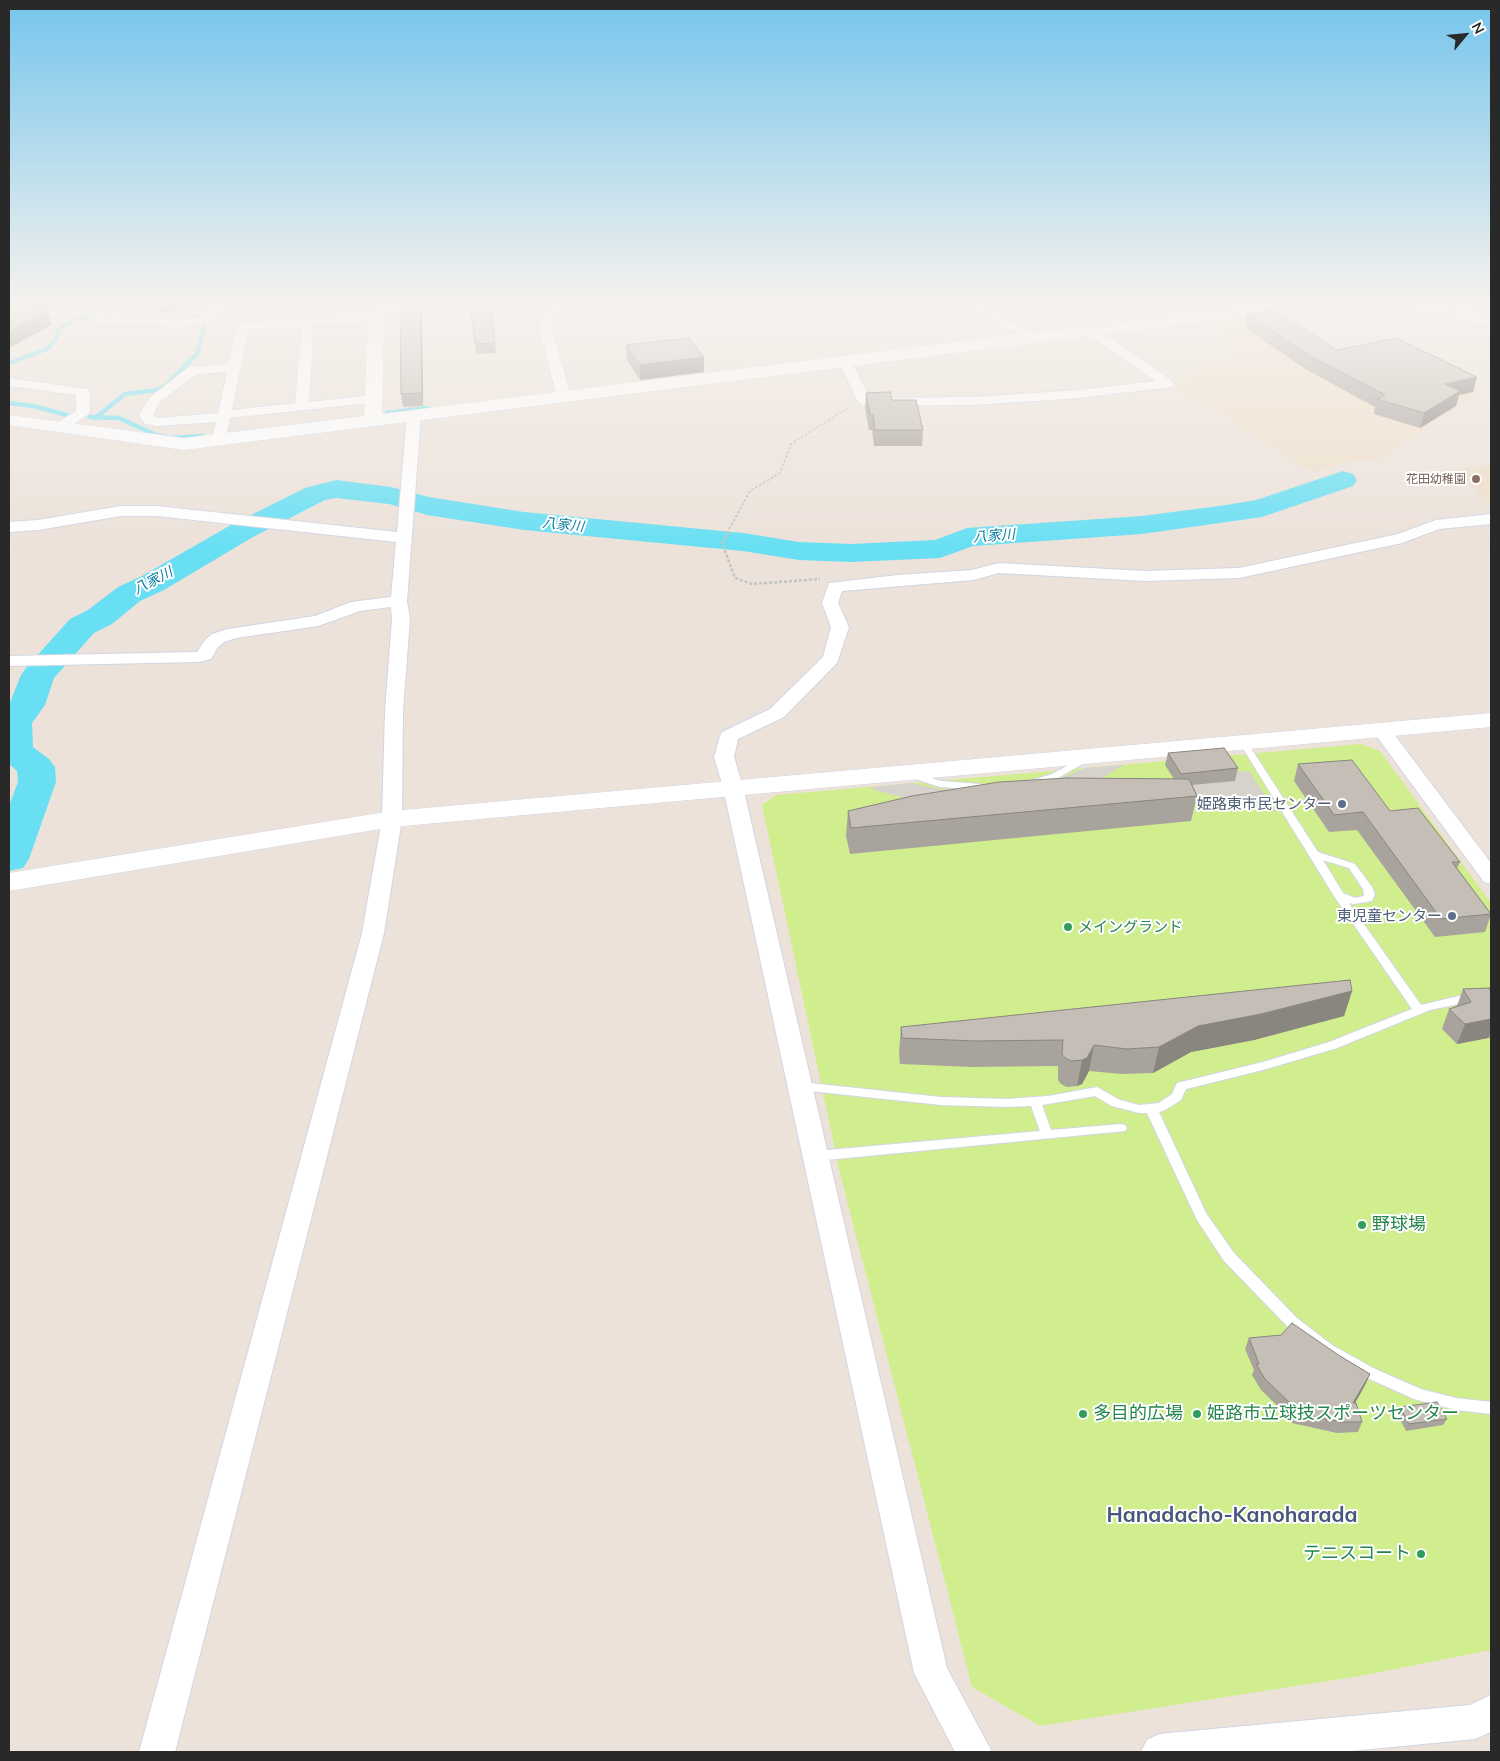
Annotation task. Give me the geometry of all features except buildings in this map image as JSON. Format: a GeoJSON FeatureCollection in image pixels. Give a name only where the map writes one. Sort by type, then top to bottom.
{"type":"FeatureCollection","features":[{"type":"Feature","properties":{"kind":"main road"},"geometry":{"type":"LineString","coordinates":[[373,420],[374,383]]}},
{"type":"Feature","properties":{"kind":"main road"},"geometry":{"type":"LineString","coordinates":[[9,420],[184,444],[670,383]]}},
{"type":"Feature","properties":{"kind":"main road"},"geometry":{"type":"LineString","coordinates":[[9,882],[392,818],[1491,720]]}},
{"type":"Feature","properties":{"kind":"street"},"geometry":{"type":"LineString","coordinates":[[18,383],[83,392],[83,413],[60,427]]}},
{"type":"Feature","properties":{"kind":"street"},"geometry":{"type":"LineString","coordinates":[[177,383],[155,400],[146,415],[150,421],[224,416],[374,399]]}},
{"type":"Feature","properties":{"kind":"street"},"geometry":{"type":"LineString","coordinates":[[219,439],[231,383]]}},
{"type":"Feature","properties":{"kind":"street"},"geometry":{"type":"LineString","coordinates":[[302,407],[304,383]]}},
{"type":"Feature","properties":{"kind":"street"},"geometry":{"type":"LineString","coordinates":[[561,383],[564,396]]}},
{"type":"Feature","properties":{"kind":"street"},"geometry":{"type":"LineString","coordinates":[[856,383],[866,402],[974,401],[1079,394],[1166,383]]}},
{"type":"Feature","properties":{"kind":"street"},"geometry":{"type":"LineString","coordinates":[[157,1752],[373,933],[392,818],[394,711],[401,619],[399,601],[414,416]]}},
{"type":"Feature","properties":{"kind":"street"},"geometry":{"type":"LineString","coordinates":[[9,528],[121,512],[157,511],[404,538]]}},
{"type":"Feature","properties":{"kind":"street"},"geometry":{"type":"LineString","coordinates":[[974,1752],[931,1673],[733,787],[724,757],[729,736],[777,713],[831,659],[840,627],[830,602],[835,587],[898,580],[973,575],[999,568],[1145,576],[1239,573],[1402,538],[1436,525],[1491,519]]}},
{"type":"Feature","properties":{"kind":"street"},"geometry":{"type":"LineString","coordinates":[[9,661],[198,657],[205,654],[211,644],[218,638],[234,633],[318,621],[357,606],[399,601]]}},
{"type":"Feature","properties":{"kind":"street"},"geometry":{"type":"LineString","coordinates":[[1381,730],[1491,877]]}},
{"type":"Feature","properties":{"kind":"street"},"geometry":{"type":"LineString","coordinates":[[1159,1752],[1475,1722],[1491,1712]]}},
{"type":"Feature","properties":{"kind":"lane"},"geometry":{"type":"LineString","coordinates":[[1243,742],[1339,895],[1419,1010]]}},
{"type":"Feature","properties":{"kind":"lane"},"geometry":{"type":"LineString","coordinates":[[1026,784],[1055,776],[1090,756]]}},
{"type":"Feature","properties":{"kind":"lane"},"geometry":{"type":"LineString","coordinates":[[904,772],[940,784],[990,788]]}},
{"type":"Feature","properties":{"kind":"lane"},"geometry":{"type":"LineString","coordinates":[[1314,854],[1352,866],[1370,894],[1368,899],[1362,901],[1354,901],[1339,895]]}},
{"type":"Feature","properties":{"kind":"lane"},"geometry":{"type":"LineString","coordinates":[[800,1086],[941,1101],[1007,1103],[1035,1101],[1097,1091],[1116,1103],[1139,1109],[1161,1107],[1177,1097],[1181,1086],[1264,1066],[1333,1045],[1419,1010],[1444,1002],[1463,999],[1491,1001]]}},
{"type":"Feature","properties":{"kind":"lane"},"geometry":{"type":"LineString","coordinates":[[1035,1101],[1047,1135]]}},
{"type":"Feature","properties":{"kind":"lane"},"geometry":{"type":"LineString","coordinates":[[1151,1108],[1201,1216],[1229,1257],[1292,1322],[1327,1349],[1370,1373],[1419,1395],[1456,1404],[1491,1408]]}},
{"type":"Feature","properties":{"kind":"lane"},"geometry":{"type":"LineString","coordinates":[[815,1156],[1121,1128]]}},
{"type":"Feature","properties":{"kind":"path"},"geometry":{"type":"LineString","coordinates":[[835,587],[819,578],[752,584],[735,578],[722,544],[750,491],[780,473],[791,444],[850,407],[866,402]]}},
{"type":"Feature","properties":{"kind":"shaded area"},"geometry":{"type":"Polygon","coordinates":[[[1462,383],[1481,392],[1377,460],[1350,460],[1314,473],[1172,384],[1462,383]]]}},
{"type":"Feature","properties":{"kind":"shaded area","name":"花田幼稚園"},"geometry":{"type":"Polygon","coordinates":[[[1491,464],[1491,506],[1472,486],[1451,472],[1491,464]]]}},
{"type":"Feature","properties":{"kind":"shaded area"},"geometry":{"type":"Polygon","coordinates":[[[1124,765],[1094,783],[1179,786],[1230,772],[1249,771],[1277,813],[1258,804],[1194,797],[912,800],[874,790],[870,787],[911,783],[940,789],[970,791],[1051,782],[1085,768],[1124,765]]]}},
{"type":"Feature","properties":{"kind":"green space","name":"姫路市立球技スポーツセンター"},"geometry":{"type":"Polygon","coordinates":[[[1361,744],[1380,751],[1491,903],[1491,1650],[1360,1676],[1040,1726],[972,1687],[840,1173],[762,805],[776,795],[1361,744]]]}},
{"type":"Feature","properties":{"kind":"waterway"},"geometry":{"type":"LineString","coordinates":[[96,417],[125,394],[157,390],[168,383]]}},
{"type":"Feature","properties":{"kind":"waterway"},"geometry":{"type":"LineString","coordinates":[[9,403],[33,406],[67,415]]}},
{"type":"Feature","properties":{"kind":"waterway"},"geometry":{"type":"LineString","coordinates":[[387,413],[427,408]]}},
{"type":"Feature","properties":{"kind":"waterway"},"geometry":{"type":"LineString","coordinates":[[89,417],[96,417]]}},
{"type":"Feature","properties":{"kind":"waterway"},"geometry":{"type":"LineString","coordinates":[[96,417],[119,418],[156,435],[172,438],[202,436]]}},
{"type":"Feature","properties":{"kind":"waterway","name":"八家川"},"geometry":{"type":"LineString","coordinates":[[9,859],[37,782],[36,767],[15,751],[14,722],[27,705],[38,675],[82,626],[100,617],[129,594],[153,583],[242,531],[315,494],[336,489],[391,496],[427,506],[524,521],[743,542],[799,551],[851,553],[940,549],[967,537],[1142,525],[1226,514],[1262,508],[1343,480]]}},
{"type":"Feature","properties":{"kind":"place","name":"花田幼稚園"},"geometry":{"type":"Point","coordinates":[1476,479]}},
{"type":"Feature","properties":{"kind":"place","name":"姫路東市民センター"},"geometry":{"type":"Point","coordinates":[1342,804]}},
{"type":"Feature","properties":{"kind":"place","name":"東児童センター"},"geometry":{"type":"Point","coordinates":[1452,916]}},
{"type":"Feature","properties":{"kind":"place","name":"メイングランド"},"geometry":{"type":"Point","coordinates":[1068,927]}},
{"type":"Feature","properties":{"kind":"place","name":"野球場"},"geometry":{"type":"Point","coordinates":[1362,1225]}},
{"type":"Feature","properties":{"kind":"place","name":"多目的広場"},"geometry":{"type":"Point","coordinates":[1083,1414]}},
{"type":"Feature","properties":{"kind":"place","name":"姫路市立球技スポーツセンター"},"geometry":{"type":"Point","coordinates":[1197,1414]}},
{"type":"Feature","properties":{"kind":"place","name":"テニスコート"},"geometry":{"type":"Point","coordinates":[1421,1554]}},
{"type":"Feature","properties":{"kind":"district","name":"Hanadacho-Kanoharada"},"geometry":{"type":"Point","coordinates":[1232,1516]}}]}
